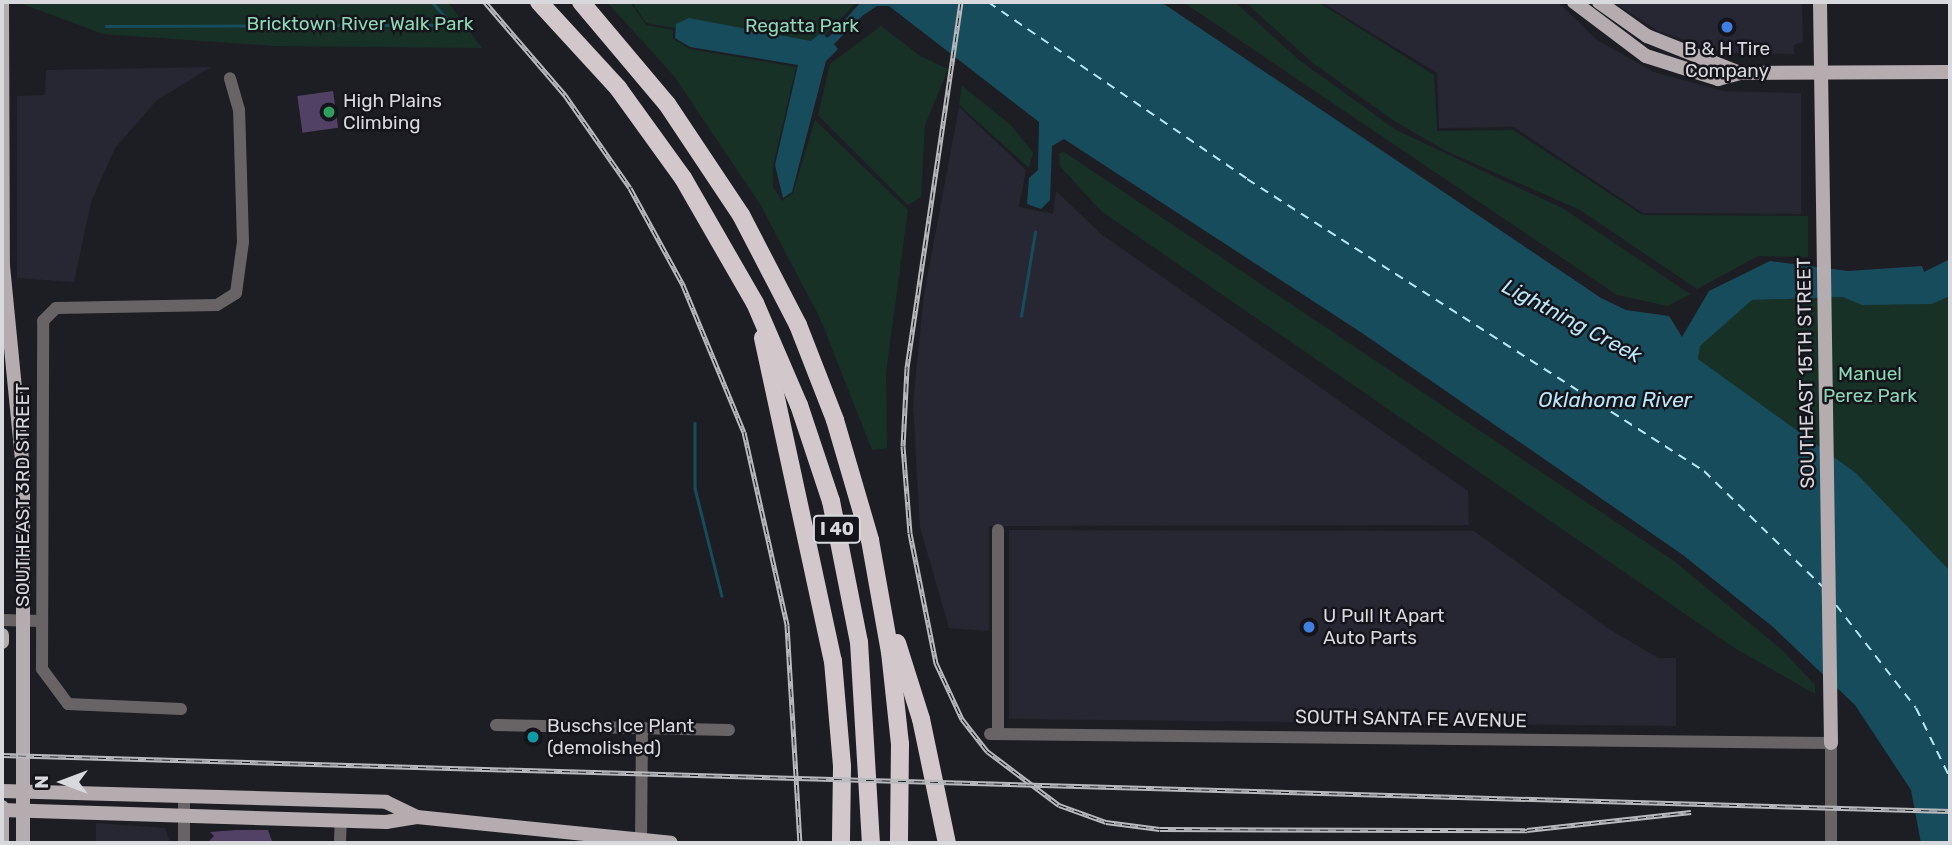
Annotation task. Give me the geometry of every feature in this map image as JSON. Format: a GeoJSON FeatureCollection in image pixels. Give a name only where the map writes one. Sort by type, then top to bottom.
{"type":"FeatureCollection","features":[{"type":"Feature","properties":{"kind":"highway","name":"I 40"},"geometry":{"type":"LineString","coordinates":[[539,2],[662,146],[755,303],[807,426],[840,538],[864,679],[871,843]]}},
{"type":"Feature","properties":{"kind":"highway","name":"I 40"},"geometry":{"type":"LineString","coordinates":[[581,2],[667,104],[762,252],[835,420],[879,586],[900,744],[899,843]]}},
{"type":"Feature","properties":{"kind":"highway"},"geometry":{"type":"LineString","coordinates":[[755,303],[833,661],[842,767],[841,843]]}},
{"type":"Feature","properties":{"kind":"highway"},"geometry":{"type":"LineString","coordinates":[[879,586],[921,719],[947,843]]}},
{"type":"Feature","properties":{"kind":"main road"},"geometry":{"type":"LineString","coordinates":[[2,2],[3,266],[21,436],[23,843]]}},
{"type":"Feature","properties":{"kind":"main road"},"geometry":{"type":"LineString","coordinates":[[1574,2],[1619,40],[1661,62],[1723,79],[1740,73],[1950,72]]}},
{"type":"Feature","properties":{"kind":"main road"},"geometry":{"type":"LineString","coordinates":[[1599,2],[1647,36],[1740,73]]}},
{"type":"Feature","properties":{"kind":"main road","name":"SOUTHEAST 15TH STREET"},"geometry":{"type":"LineString","coordinates":[[1820,2],[1831,738]]}},
{"type":"Feature","properties":{"kind":"main road"},"geometry":{"type":"LineString","coordinates":[[2,635],[2,642]]}},
{"type":"Feature","properties":{"kind":"main road"},"geometry":{"type":"LineString","coordinates":[[2,791],[386,802],[417,817]]}},
{"type":"Feature","properties":{"kind":"main road"},"geometry":{"type":"LineString","coordinates":[[321,799],[341,820]]}},
{"type":"Feature","properties":{"kind":"main road"},"geometry":{"type":"LineString","coordinates":[[2,843],[2,809],[341,820],[417,817],[671,843]]}},
{"type":"Feature","properties":{"kind":"street","name":"SOUTHEAST 3RD STREET"},"geometry":{"type":"LineString","coordinates":[[181,709],[68,704],[42,669],[43,321],[56,308],[217,305],[233,297],[242,276],[243,242],[239,110],[230,78]]}},
{"type":"Feature","properties":{"kind":"street","name":"SOUTH SANTA FE AVENUE"},"geometry":{"type":"LineString","coordinates":[[998,530],[994,734],[1831,738]]}},
{"type":"Feature","properties":{"kind":"street"},"geometry":{"type":"LineString","coordinates":[[2,620],[42,621]]}},
{"type":"Feature","properties":{"kind":"street"},"geometry":{"type":"LineString","coordinates":[[495,725],[642,731],[729,730]]}},
{"type":"Feature","properties":{"kind":"street"},"geometry":{"type":"LineString","coordinates":[[641,843],[642,731]]}},
{"type":"Feature","properties":{"kind":"street"},"geometry":{"type":"LineString","coordinates":[[1831,738],[1831,843]]}},
{"type":"Feature","properties":{"kind":"street"},"geometry":{"type":"LineString","coordinates":[[184,795],[184,843]]}},
{"type":"Feature","properties":{"kind":"street"},"geometry":{"type":"LineString","coordinates":[[340,843],[341,820]]}},
{"type":"Feature","properties":{"kind":"shaded area"},"geometry":{"type":"Polygon","coordinates":[[[1321,2],[1558,2],[1597,40],[1654,72],[1723,91],[1801,93],[1801,214],[1643,213],[1514,127],[1439,128],[1437,73],[1321,2]]]}},
{"type":"Feature","properties":{"kind":"shaded area","name":"B & H Tire Company"},"geometry":{"type":"Polygon","coordinates":[[[1613,2],[1802,2],[1803,42],[1794,45],[1794,54],[1724,53],[1658,31],[1613,2]]]}},
{"type":"Feature","properties":{"kind":"shaded area"},"geometry":{"type":"Polygon","coordinates":[[[211,67],[157,100],[115,148],[91,202],[74,282],[17,278],[17,96],[45,95],[46,70],[211,67]]]}},
{"type":"Feature","properties":{"kind":"shaded area"},"geometry":{"type":"Polygon","coordinates":[[[959,107],[1026,170],[1019,207],[1053,214],[1056,191],[1101,234],[1468,491],[1469,525],[989,526],[989,631],[949,628],[920,527],[913,403],[924,295],[959,107]]]}},
{"type":"Feature","properties":{"kind":"shaded area","name":"U Pull It Apart Auto Parts"},"geometry":{"type":"Polygon","coordinates":[[[1009,530],[1474,531],[1609,629],[1658,658],[1676,658],[1676,726],[1009,719],[1009,530]]]}},
{"type":"Feature","properties":{"kind":"shaded area"},"geometry":{"type":"Polygon","coordinates":[[[96,823],[165,828],[170,843],[96,843],[96,823]]]}},
{"type":"Feature","properties":{"kind":"green space","name":"Bricktown River Walk Park"},"geometry":{"type":"Polygon","coordinates":[[[17,2],[448,2],[482,48],[275,46],[103,34],[17,2]]]}},
{"type":"Feature","properties":{"kind":"green space"},"geometry":{"type":"Polygon","coordinates":[[[607,2],[630,2],[646,25],[673,30],[673,39],[690,49],[796,67],[773,166],[773,187],[782,201],[793,193],[815,120],[908,210],[886,372],[887,448],[872,450],[820,318],[760,204],[674,76],[607,2]]]}},
{"type":"Feature","properties":{"kind":"green space","name":"Regatta Park"},"geometry":{"type":"Polygon","coordinates":[[[632,2],[857,2],[810,51],[646,23],[632,2]]]}},
{"type":"Feature","properties":{"kind":"green space"},"geometry":{"type":"Polygon","coordinates":[[[1183,2],[1235,2],[1299,60],[1396,130],[1564,209],[1690,294],[1668,306],[1617,295],[1183,2]]]}},
{"type":"Feature","properties":{"kind":"green space"},"geometry":{"type":"Polygon","coordinates":[[[1245,2],[1318,2],[1434,75],[1437,131],[1513,130],[1642,215],[1808,216],[1808,257],[1758,256],[1697,289],[1580,210],[1446,151],[1393,120],[1313,63],[1245,2]]]}},
{"type":"Feature","properties":{"kind":"green space"},"geometry":{"type":"Polygon","coordinates":[[[881,26],[920,56],[948,69],[925,125],[921,197],[908,205],[818,115],[830,64],[881,26]]]}},
{"type":"Feature","properties":{"kind":"green space"},"geometry":{"type":"Polygon","coordinates":[[[962,86],[1011,125],[1033,153],[1029,168],[959,105],[962,86]]]}},
{"type":"Feature","properties":{"kind":"green space"},"geometry":{"type":"Polygon","coordinates":[[[1064,152],[1674,561],[1782,650],[1815,685],[1815,694],[1733,647],[1101,211],[1060,166],[1059,153],[1064,152]]]}},
{"type":"Feature","properties":{"kind":"green space","name":"Manuel Perez Park"},"geometry":{"type":"Polygon","coordinates":[[[1950,296],[1950,571],[1856,473],[1698,360],[1700,346],[1752,300],[1843,297],[1931,304],[1950,296]]]}},
{"type":"Feature","properties":{"kind":"water","name":"Oklahoma River"},"geometry":{"type":"Polygon","coordinates":[[[861,2],[1161,2],[1601,298],[1626,310],[1669,316],[1682,337],[1709,291],[1770,261],[1848,271],[1922,266],[1924,272],[1950,259],[1950,296],[1932,304],[1862,305],[1843,297],[1752,300],[1700,346],[1698,359],[1856,473],[1950,571],[1950,843],[1921,843],[1911,790],[1855,705],[1773,627],[1683,555],[1362,333],[1064,139],[1052,146],[1050,200],[1041,209],[1027,204],[1029,178],[1038,170],[1039,122],[889,6],[877,6],[862,16],[834,44],[838,49],[826,61],[792,192],[783,198],[775,165],[798,65],[690,47],[675,38],[676,24],[689,18],[811,41],[822,32],[827,38],[861,2]]]}},
{"type":"Feature","properties":{"kind":"building","name":"High Plains Climbing"},"geometry":{"type":"Polygon","coordinates":[[[333,91],[338,128],[302,133],[297,96],[333,91]]]}},
{"type":"Feature","properties":{"kind":"building"},"geometry":{"type":"Polygon","coordinates":[[[268,830],[272,841],[207,843],[214,836],[210,832],[268,830]]]}},
{"type":"Feature","properties":{"kind":"waterway"},"geometry":{"type":"LineString","coordinates":[[432,2],[453,25]]}},
{"type":"Feature","properties":{"kind":"waterway"},"geometry":{"type":"LineString","coordinates":[[106,26],[453,25]]}},
{"type":"Feature","properties":{"kind":"waterway"},"geometry":{"type":"LineString","coordinates":[[1021,316],[1035,232]]}},
{"type":"Feature","properties":{"kind":"waterway"},"geometry":{"type":"LineString","coordinates":[[695,423],[695,488],[722,596]]}},
{"type":"Feature","properties":{"kind":"ferry route"},"geometry":{"type":"LineString","coordinates":[[988,2],[1247,179],[1704,471],[1822,586]]}},
{"type":"Feature","properties":{"kind":"ferry route"},"geometry":{"type":"LineString","coordinates":[[1836,605],[1916,708],[1950,778]]}},
{"type":"Feature","properties":{"kind":"railway"},"geometry":{"type":"LineString","coordinates":[[485,2],[565,95],[630,188],[683,285],[744,432],[787,625],[800,843]]}},
{"type":"Feature","properties":{"kind":"railway"},"geometry":{"type":"LineString","coordinates":[[961,2],[907,368],[903,446],[910,533],[936,663],[962,719],[987,751],[1059,805],[1106,822],[1160,829],[1527,830],[1691,812]]}},
{"type":"Feature","properties":{"kind":"railway"},"geometry":{"type":"LineString","coordinates":[[2,755],[1950,811]]}},
{"type":"Feature","properties":{"kind":"place","name":"B & H Tire Company"},"geometry":{"type":"Point","coordinates":[1727,27]}},
{"type":"Feature","properties":{"kind":"place","name":"High Plains Climbing"},"geometry":{"type":"Point","coordinates":[329,112]}},
{"type":"Feature","properties":{"kind":"place","name":"U Pull It Apart Auto Parts"},"geometry":{"type":"Point","coordinates":[1309,627]}},
{"type":"Feature","properties":{"kind":"place","name":"Buschs Ice Plant (demolished)"},"geometry":{"type":"Point","coordinates":[533,737]}},
{"type":"Feature","properties":{"kind":"water label","name":"Lightning Creek"},"geometry":{"type":"Point","coordinates":[1572,321]}}]}
